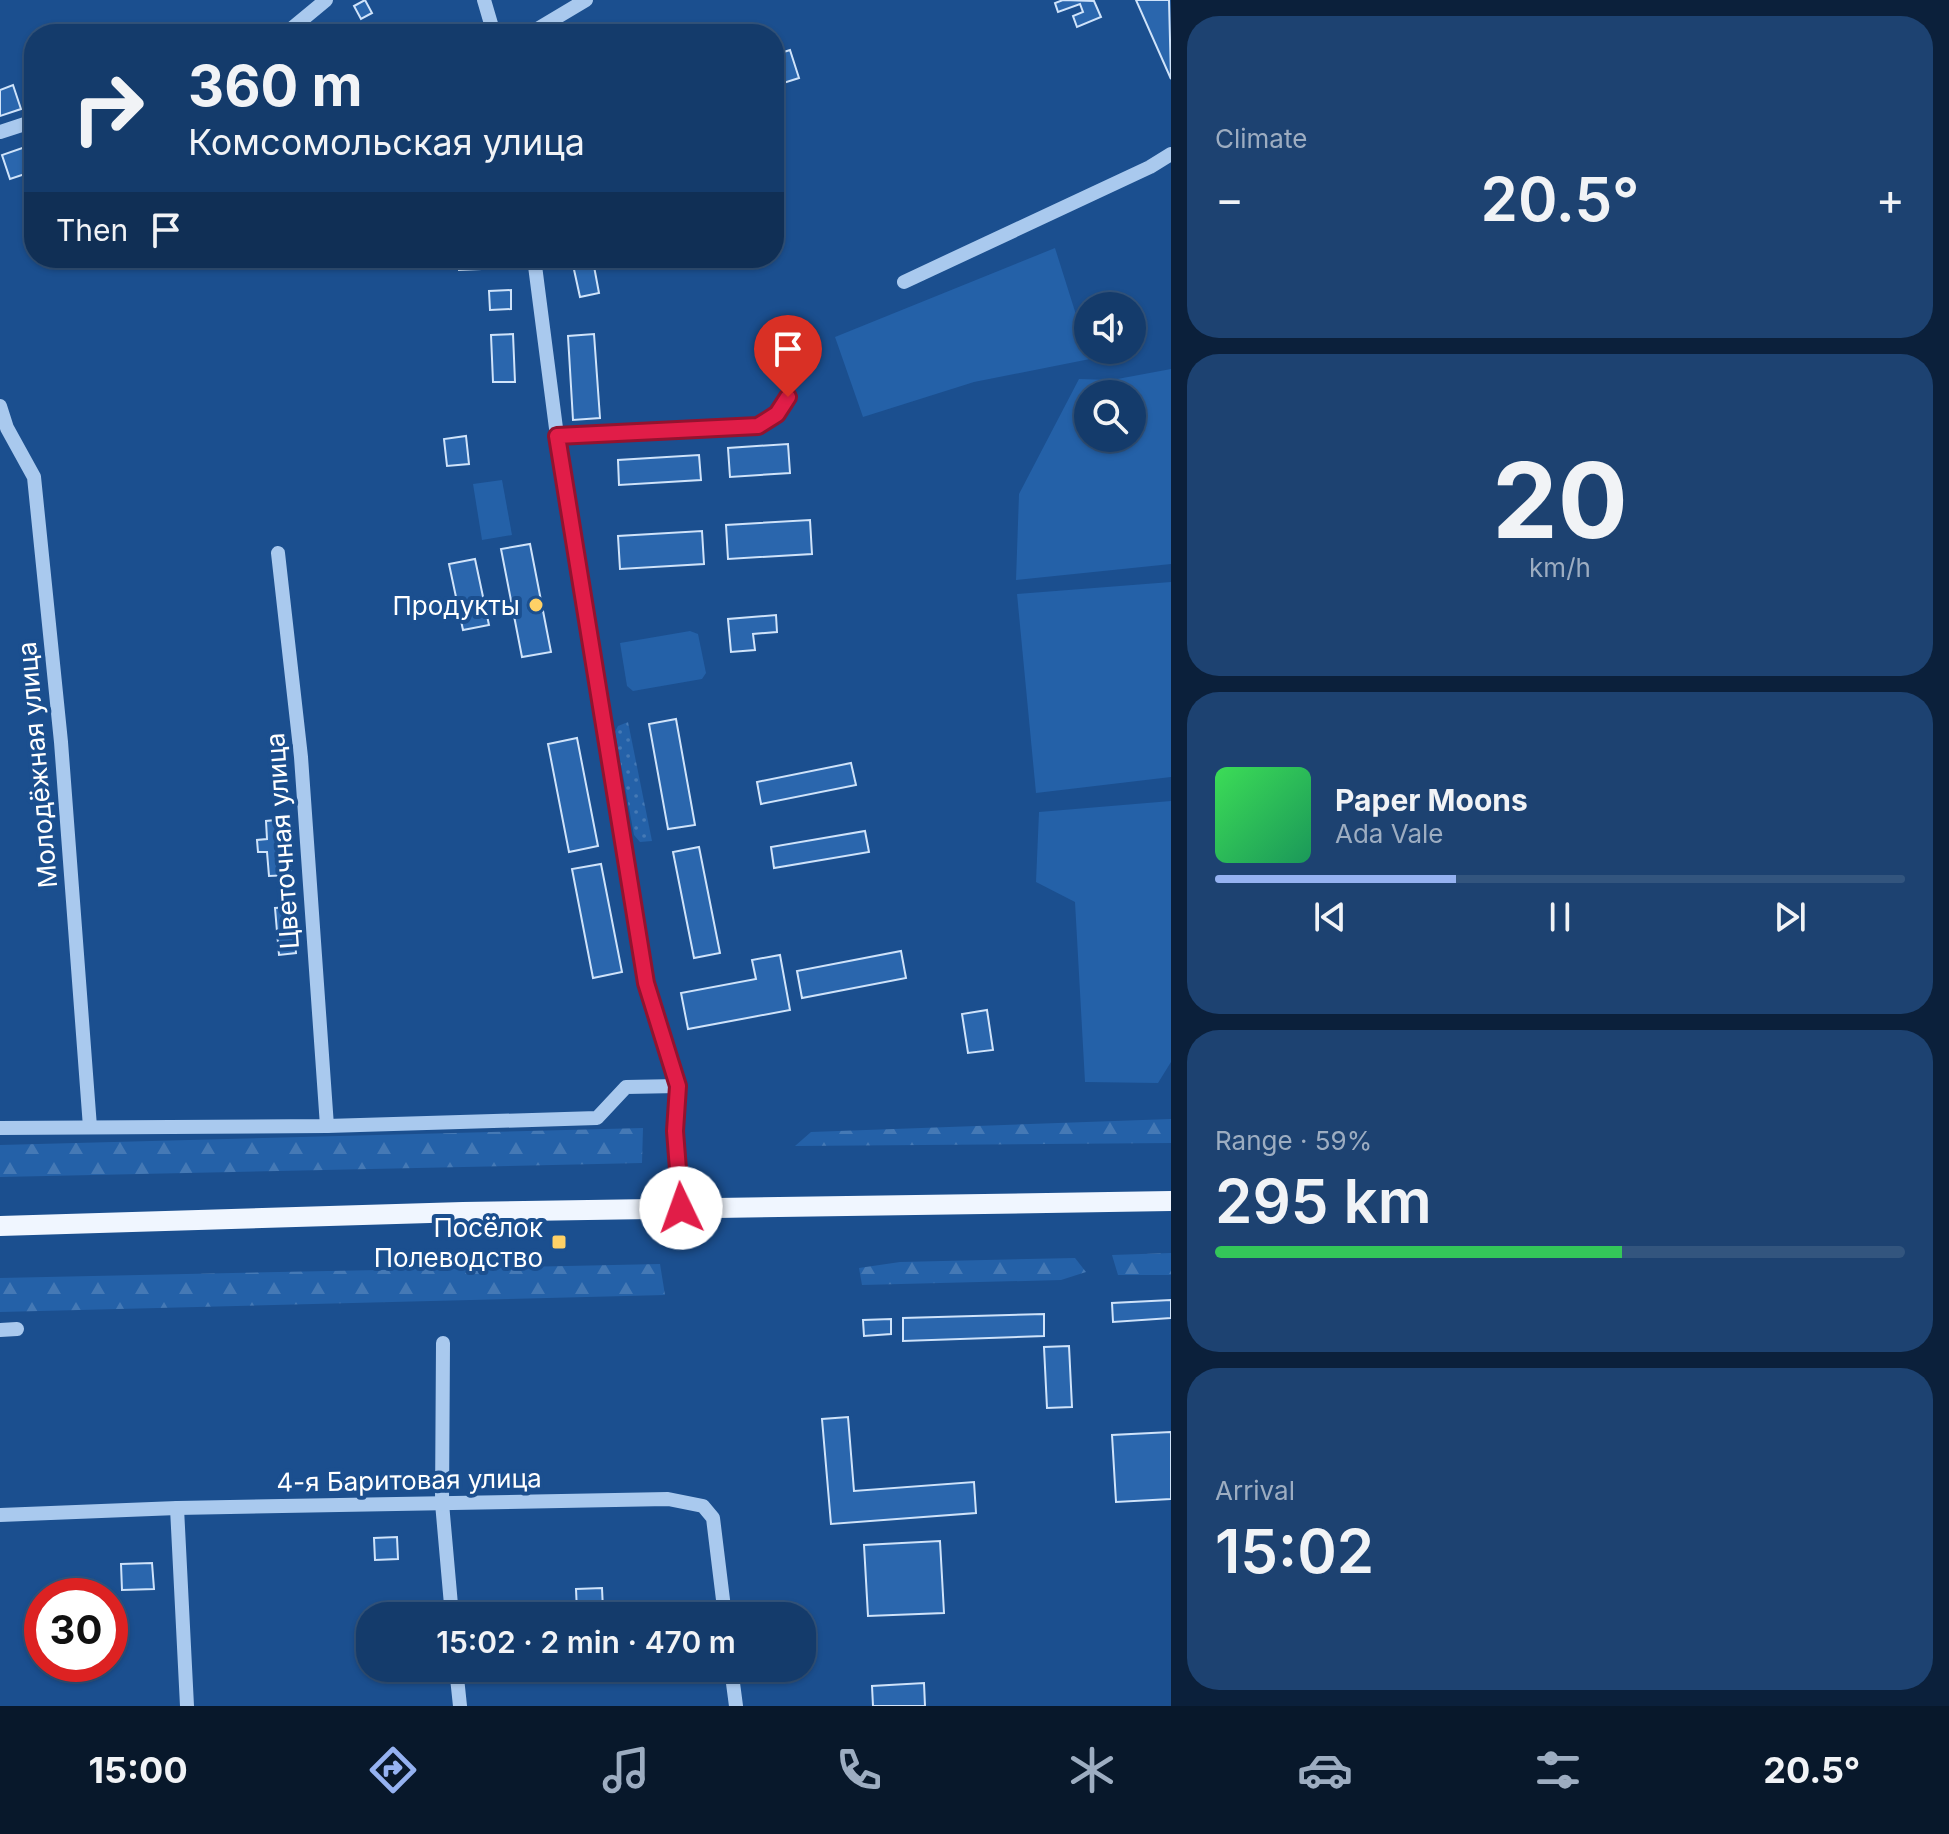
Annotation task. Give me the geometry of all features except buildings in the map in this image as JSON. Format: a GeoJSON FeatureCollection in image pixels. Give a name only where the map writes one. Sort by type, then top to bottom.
{"type":"FeatureCollection","features":[{"type":"Feature","properties":{"kind":"main road"},"geometry":{"type":"LineString","coordinates":[[0,1226],[681,1208],[1171,1201]]}},
{"type":"Feature","properties":{"kind":"street"},"geometry":{"type":"LineString","coordinates":[[297,24],[326,0]]}},
{"type":"Feature","properties":{"kind":"street"},"geometry":{"type":"LineString","coordinates":[[484,0],[491,24]]}},
{"type":"Feature","properties":{"kind":"street"},"geometry":{"type":"LineString","coordinates":[[546,24],[586,0]]}},
{"type":"Feature","properties":{"kind":"street"},"geometry":{"type":"LineString","coordinates":[[0,132],[24,124]]}},
{"type":"Feature","properties":{"kind":"street"},"geometry":{"type":"LineString","coordinates":[[904,282],[1171,154]]}},
{"type":"Feature","properties":{"kind":"street"},"geometry":{"type":"LineString","coordinates":[[535,268],[557,436],[646,983],[678,1086],[675,1131],[681,1208]]}},
{"type":"Feature","properties":{"kind":"street"},"geometry":{"type":"LineString","coordinates":[[557,436],[758,426],[777,414],[788,397]]}},
{"type":"Feature","properties":{"kind":"street","name":"Молодёжная улица"},"geometry":{"type":"LineString","coordinates":[[0,406],[7,428],[34,477],[61,742],[90,1127]]}},
{"type":"Feature","properties":{"kind":"street","name":"Цветочная улица"},"geometry":{"type":"LineString","coordinates":[[278,553],[301,757],[327,1126]]}},
{"type":"Feature","properties":{"kind":"street"},"geometry":{"type":"LineString","coordinates":[[0,1128],[327,1126],[597,1118],[626,1087],[678,1086]]}},
{"type":"Feature","properties":{"kind":"street"},"geometry":{"type":"LineString","coordinates":[[0,1330],[17,1329]]}},
{"type":"Feature","properties":{"kind":"street"},"geometry":{"type":"LineString","coordinates":[[443,1343],[442,1503],[451,1602]]}},
{"type":"Feature","properties":{"kind":"street","name":"4-я Баритовая улица"},"geometry":{"type":"LineString","coordinates":[[0,1515],[177,1508],[668,1499],[703,1506],[715,1522],[724,1602]]}},
{"type":"Feature","properties":{"kind":"street"},"geometry":{"type":"LineString","coordinates":[[177,1508],[187,1706]]}},
{"type":"Feature","properties":{"kind":"street"},"geometry":{"type":"LineString","coordinates":[[457,1682],[460,1706]]}},
{"type":"Feature","properties":{"kind":"street"},"geometry":{"type":"LineString","coordinates":[[733,1682],[736,1706]]}},
{"type":"Feature","properties":{"kind":"green space"},"geometry":{"type":"Polygon","coordinates":[[[1055,248],[1074,308],[1074,362],[974,382],[863,417],[835,337],[1055,248]]]}},
{"type":"Feature","properties":{"kind":"green space"},"geometry":{"type":"Polygon","coordinates":[[[1171,369],[1171,564],[1016,580],[1019,494],[1074,389],[1074,452],[1146,452],[1146,380],[1112,380],[1171,369]]]}},
{"type":"Feature","properties":{"kind":"green space"},"geometry":{"type":"Polygon","coordinates":[[[502,480],[512,535],[482,540],[473,484],[502,480]]]}},
{"type":"Feature","properties":{"kind":"green space"},"geometry":{"type":"Polygon","coordinates":[[[1171,582],[1171,777],[1036,793],[1017,594],[1171,582]]]}},
{"type":"Feature","properties":{"kind":"green space"},"geometry":{"type":"Polygon","coordinates":[[[690,631],[698,634],[706,673],[702,679],[633,691],[627,686],[620,643],[690,631]]]}},
{"type":"Feature","properties":{"kind":"green space"},"geometry":{"type":"Polygon","coordinates":[[[628,722],[652,841],[640,842],[634,835],[615,732],[618,726],[628,722]]]}},
{"type":"Feature","properties":{"kind":"green space"},"geometry":{"type":"Polygon","coordinates":[[[1171,801],[1171,1062],[1158,1083],[1085,1082],[1075,902],[1036,882],[1039,812],[1171,801]]]}},
{"type":"Feature","properties":{"kind":"green space"},"geometry":{"type":"Polygon","coordinates":[[[1171,1119],[1171,1143],[795,1146],[811,1132],[1171,1119]]]}},
{"type":"Feature","properties":{"kind":"green space"},"geometry":{"type":"Polygon","coordinates":[[[643,1128],[642,1163],[0,1177],[0,1145],[643,1128]]]}},
{"type":"Feature","properties":{"kind":"green space"},"geometry":{"type":"Polygon","coordinates":[[[1171,1253],[1171,1275],[1118,1275],[1112,1255],[1171,1253]]]}},
{"type":"Feature","properties":{"kind":"green space"},"geometry":{"type":"Polygon","coordinates":[[[1075,1258],[1086,1272],[1061,1280],[862,1285],[859,1268],[900,1262],[1075,1258]]]}},
{"type":"Feature","properties":{"kind":"green space"},"geometry":{"type":"Polygon","coordinates":[[[660,1264],[665,1295],[0,1312],[0,1278],[660,1264]]]}},
{"type":"Feature","properties":{"kind":"place","name":"Продукты"},"geometry":{"type":"Point","coordinates":[536,605]}},
{"type":"Feature","properties":{"kind":"place","name":"Посёлок Полеводство"},"geometry":{"type":"Point","coordinates":[559,1242]}},
{"type":"Feature","properties":{"kind":"route"},"geometry":{"type":"LineString","coordinates":[[681,1208],[675,1131],[678,1086],[646,983],[557,436],[758,426],[777,414],[788,397]]}}]}
